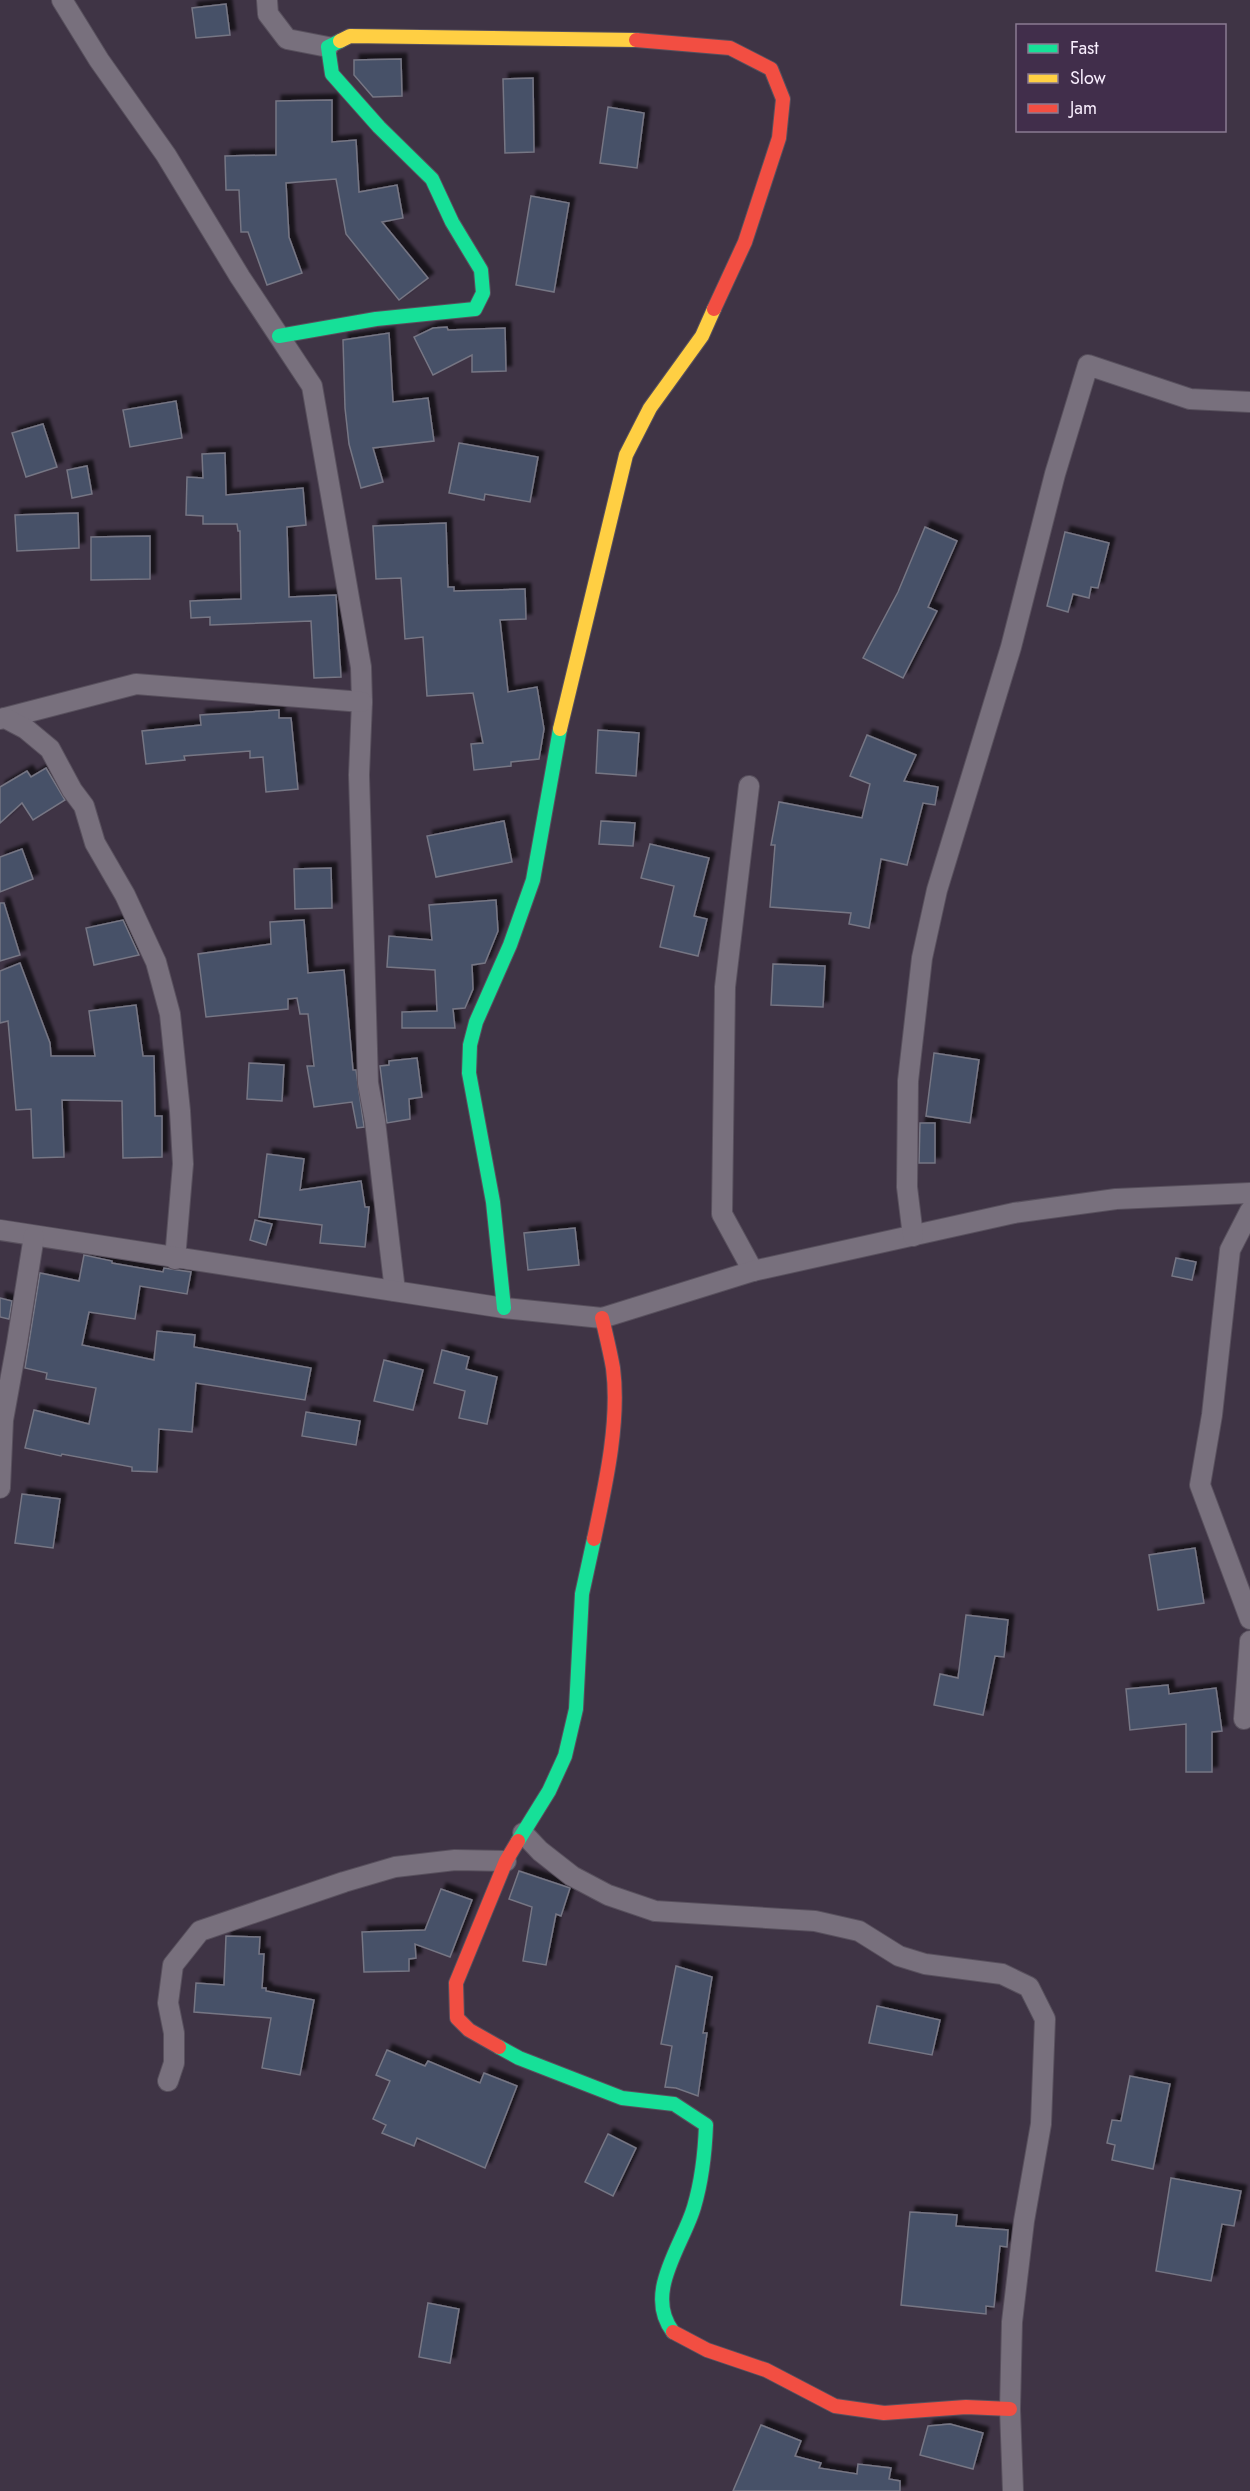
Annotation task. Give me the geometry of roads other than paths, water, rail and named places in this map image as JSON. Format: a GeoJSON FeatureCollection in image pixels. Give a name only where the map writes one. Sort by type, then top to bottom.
{"type":"FeatureCollection","features":[{"type":"Feature","properties":{"kind":"street"},"geometry":{"type":"LineString","coordinates":[[62,0],[99,60],[166,155],[240,277],[312,386],[361,667],[362,702],[358,775],[368,1083],[375,1121],[395,1291]]}},
{"type":"Feature","properties":{"kind":"street"},"geometry":{"type":"LineString","coordinates":[[267,0],[268,14],[287,39],[328,47],[350,36],[636,40],[730,48],[771,69],[783,99],[779,138],[745,242],[702,336],[650,408],[626,455],[564,709],[533,880],[510,945],[476,1022],[470,1045],[469,1073],[493,1202],[504,1308]]}},
{"type":"Feature","properties":{"kind":"street"},"geometry":{"type":"LineString","coordinates":[[279,336],[405,314],[475,309],[483,293],[481,270],[452,222],[432,179],[379,127],[332,74],[328,47]]}},
{"type":"Feature","properties":{"kind":"street"},"geometry":{"type":"LineString","coordinates":[[914,1236],[907,1187],[908,1081],[922,958],[937,890],[1011,647],[1055,474],[1088,365],[1190,399],[1250,402]]}},
{"type":"Feature","properties":{"kind":"street"},"geometry":{"type":"LineString","coordinates":[[2,719],[136,684],[362,702]]}},
{"type":"Feature","properties":{"kind":"street"},"geometry":{"type":"LineString","coordinates":[[2,719],[26,729],[50,749],[72,790],[84,806],[95,843],[125,895],[156,962],[170,1014],[180,1111],[183,1164],[175,1259]]}},
{"type":"Feature","properties":{"kind":"street"},"geometry":{"type":"LineString","coordinates":[[749,786],[726,987],[722,1214],[753,1271]]}},
{"type":"Feature","properties":{"kind":"street"},"geometry":{"type":"LineString","coordinates":[[0,1230],[175,1259],[504,1308],[602,1318],[753,1271],[1014,1213],[1116,1199],[1250,1193]]}},
{"type":"Feature","properties":{"kind":"street"},"geometry":{"type":"LineString","coordinates":[[1250,1211],[1230,1250],[1212,1415],[1200,1485],[1250,1619]]}},
{"type":"Feature","properties":{"kind":"street"},"geometry":{"type":"LineString","coordinates":[[0,1488],[3,1420],[34,1236]]}},
{"type":"Feature","properties":{"kind":"street"},"geometry":{"type":"LineString","coordinates":[[602,1318],[613,1371],[613,1424],[609,1467],[582,1594],[576,1709],[565,1756],[549,1791],[507,1862],[456,1983],[457,2018],[469,2030],[519,2058],[622,2098],[674,2104],[706,2125],[692,2216],[675,2251],[664,2286],[663,2309],[671,2331],[707,2350],[766,2370],[835,2406],[884,2414],[966,2407],[1010,2409]]}},
{"type":"Feature","properties":{"kind":"street"},"geometry":{"type":"LineString","coordinates":[[1244,1719],[1250,1641]]}},
{"type":"Feature","properties":{"kind":"street"},"geometry":{"type":"LineString","coordinates":[[523,1833],[540,1851],[572,1876],[608,1895],[655,1911],[815,1922],[859,1931],[899,1956],[925,1964],[1002,1974],[1029,1987],[1045,2019],[1041,2124],[1024,2221],[1012,2322],[1010,2409],[1013,2491]]}},
{"type":"Feature","properties":{"kind":"street"},"geometry":{"type":"LineString","coordinates":[[168,2081],[174,2063],[174,2033],[168,2003],[173,1965],[200,1931],[395,1867],[455,1860],[507,1862]]}}]}
